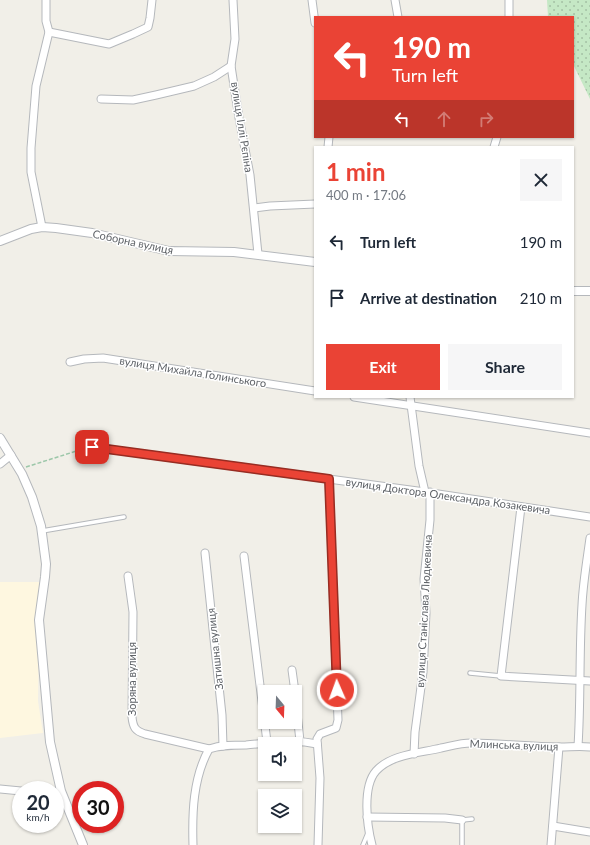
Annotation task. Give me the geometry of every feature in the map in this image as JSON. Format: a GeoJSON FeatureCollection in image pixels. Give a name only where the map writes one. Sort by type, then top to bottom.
{"type":"FeatureCollection","features":[{"type":"Feature","properties":{"kind":"street"},"geometry":{"type":"LineString","coordinates":[[42,227],[31,172],[31,148],[36,86],[49,32],[46,21],[46,0]]}},
{"type":"Feature","properties":{"kind":"street"},"geometry":{"type":"LineString","coordinates":[[49,32],[109,44],[148,26],[152,0]]}},
{"type":"Feature","properties":{"kind":"street","name":"вулиця Іллі Рєпіна"},"geometry":{"type":"LineString","coordinates":[[233,0],[235,39],[231,66],[250,175],[258,254]]}},
{"type":"Feature","properties":{"kind":"street"},"geometry":{"type":"LineString","coordinates":[[312,0],[314,16]]}},
{"type":"Feature","properties":{"kind":"street"},"geometry":{"type":"LineString","coordinates":[[395,0],[398,16]]}},
{"type":"Feature","properties":{"kind":"street"},"geometry":{"type":"LineString","coordinates":[[509,0],[509,16]]}},
{"type":"Feature","properties":{"kind":"street"},"geometry":{"type":"LineString","coordinates":[[101,99],[133,100],[194,86],[214,77],[231,66]]}},
{"type":"Feature","properties":{"kind":"street"},"geometry":{"type":"LineString","coordinates":[[254,208],[314,204]]}},
{"type":"Feature","properties":{"kind":"street","name":"Соборна вулиця"},"geometry":{"type":"LineString","coordinates":[[0,241],[31,229],[42,227],[92,233],[169,251],[234,252],[314,262]]}},
{"type":"Feature","properties":{"kind":"street"},"geometry":{"type":"LineString","coordinates":[[574,291],[590,291]]}},
{"type":"Feature","properties":{"kind":"street","name":"вулиця Михайла Голинського"},"geometry":{"type":"LineString","coordinates":[[70,362],[84,359],[102,358],[314,391]]}},
{"type":"Feature","properties":{"kind":"street"},"geometry":{"type":"LineString","coordinates":[[360,398],[590,432]]}},
{"type":"Feature","properties":{"kind":"street","name":"вулиця Станіслава Людкевича"},"geometry":{"type":"LineString","coordinates":[[410,398],[419,466],[428,492],[430,520],[424,579],[426,613],[423,672],[415,732],[414,754]]}},
{"type":"Feature","properties":{"kind":"street"},"geometry":{"type":"LineString","coordinates":[[0,438],[19,469],[32,497],[41,531],[46,564],[40,609],[40,644],[50,742],[56,781]]}},
{"type":"Feature","properties":{"kind":"street","name":"вулиця Доктора Олександра Козакевича"},"geometry":{"type":"LineString","coordinates":[[92,447],[428,492],[590,517]]}},
{"type":"Feature","properties":{"kind":"street"},"geometry":{"type":"LineString","coordinates":[[0,464],[11,455]]}},
{"type":"Feature","properties":{"kind":"street"},"geometry":{"type":"LineString","coordinates":[[318,845],[320,778],[317,739],[320,734],[336,728],[338,720],[329,479]]}},
{"type":"Feature","properties":{"kind":"street"},"geometry":{"type":"LineString","coordinates":[[521,507],[501,676],[590,681]]}},
{"type":"Feature","properties":{"kind":"street"},"geometry":{"type":"LineString","coordinates":[[578,746],[580,699],[579,680],[590,538]]}},
{"type":"Feature","properties":{"kind":"street","name":"Затишна вулиця"},"geometry":{"type":"LineString","coordinates":[[205,553],[222,715],[223,746]]}},
{"type":"Feature","properties":{"kind":"street"},"geometry":{"type":"LineString","coordinates":[[244,556],[266,737]]}},
{"type":"Feature","properties":{"kind":"street","name":"Зоряна вулиця"},"geometry":{"type":"LineString","coordinates":[[128,576],[133,612],[132,717],[134,728],[138,732],[145,734],[209,749]]}},
{"type":"Feature","properties":{"kind":"street"},"geometry":{"type":"LineString","coordinates":[[292,670],[294,685]]}},
{"type":"Feature","properties":{"kind":"street"},"geometry":{"type":"LineString","coordinates":[[302,741],[317,744]]}},
{"type":"Feature","properties":{"kind":"street"},"geometry":{"type":"LineString","coordinates":[[193,845],[192,814],[194,798],[201,771],[209,749],[223,746],[258,743]]}},
{"type":"Feature","properties":{"kind":"street","name":"Млинська вулиця"},"geometry":{"type":"LineString","coordinates":[[372,845],[368,832],[367,817],[370,780],[380,768],[397,758],[471,743],[590,747]]}},
{"type":"Feature","properties":{"kind":"street"},"geometry":{"type":"LineString","coordinates":[[551,845],[559,747]]}},
{"type":"Feature","properties":{"kind":"street"},"geometry":{"type":"LineString","coordinates":[[0,789],[12,790]]}},
{"type":"Feature","properties":{"kind":"street"},"geometry":{"type":"LineString","coordinates":[[64,804],[83,845]]}},
{"type":"Feature","properties":{"kind":"street"},"geometry":{"type":"LineString","coordinates":[[367,817],[445,818],[462,820]]}},
{"type":"Feature","properties":{"kind":"street"},"geometry":{"type":"LineString","coordinates":[[553,826],[590,832]]}},
{"type":"Feature","properties":{"kind":"lane"},"geometry":{"type":"LineString","coordinates":[[41,531],[124,517]]}},
{"type":"Feature","properties":{"kind":"lane"},"geometry":{"type":"LineString","coordinates":[[470,673],[493,674],[501,676]]}},
{"type":"Feature","properties":{"kind":"lane"},"geometry":{"type":"LineString","coordinates":[[462,845],[462,820],[472,820]]}},
{"type":"Feature","properties":{"kind":"lane"},"geometry":{"type":"LineString","coordinates":[[363,845],[368,832]]}},
{"type":"Feature","properties":{"kind":"path"},"geometry":{"type":"LineString","coordinates":[[19,469],[92,447]]}},
{"type":"Feature","properties":{"kind":"shaded area"},"geometry":{"type":"Polygon","coordinates":[[[0,582],[40,582],[38,701],[43,733],[0,738],[0,582]]]}},
{"type":"Feature","properties":{"kind":"green space"},"geometry":{"type":"Polygon","coordinates":[[[547,0],[590,0],[590,99],[574,66],[574,16],[548,16],[547,0]]]}},
{"type":"Feature","properties":{"kind":"route"},"geometry":{"type":"LineString","coordinates":[[92,447],[329,479],[337,690]]}}]}
